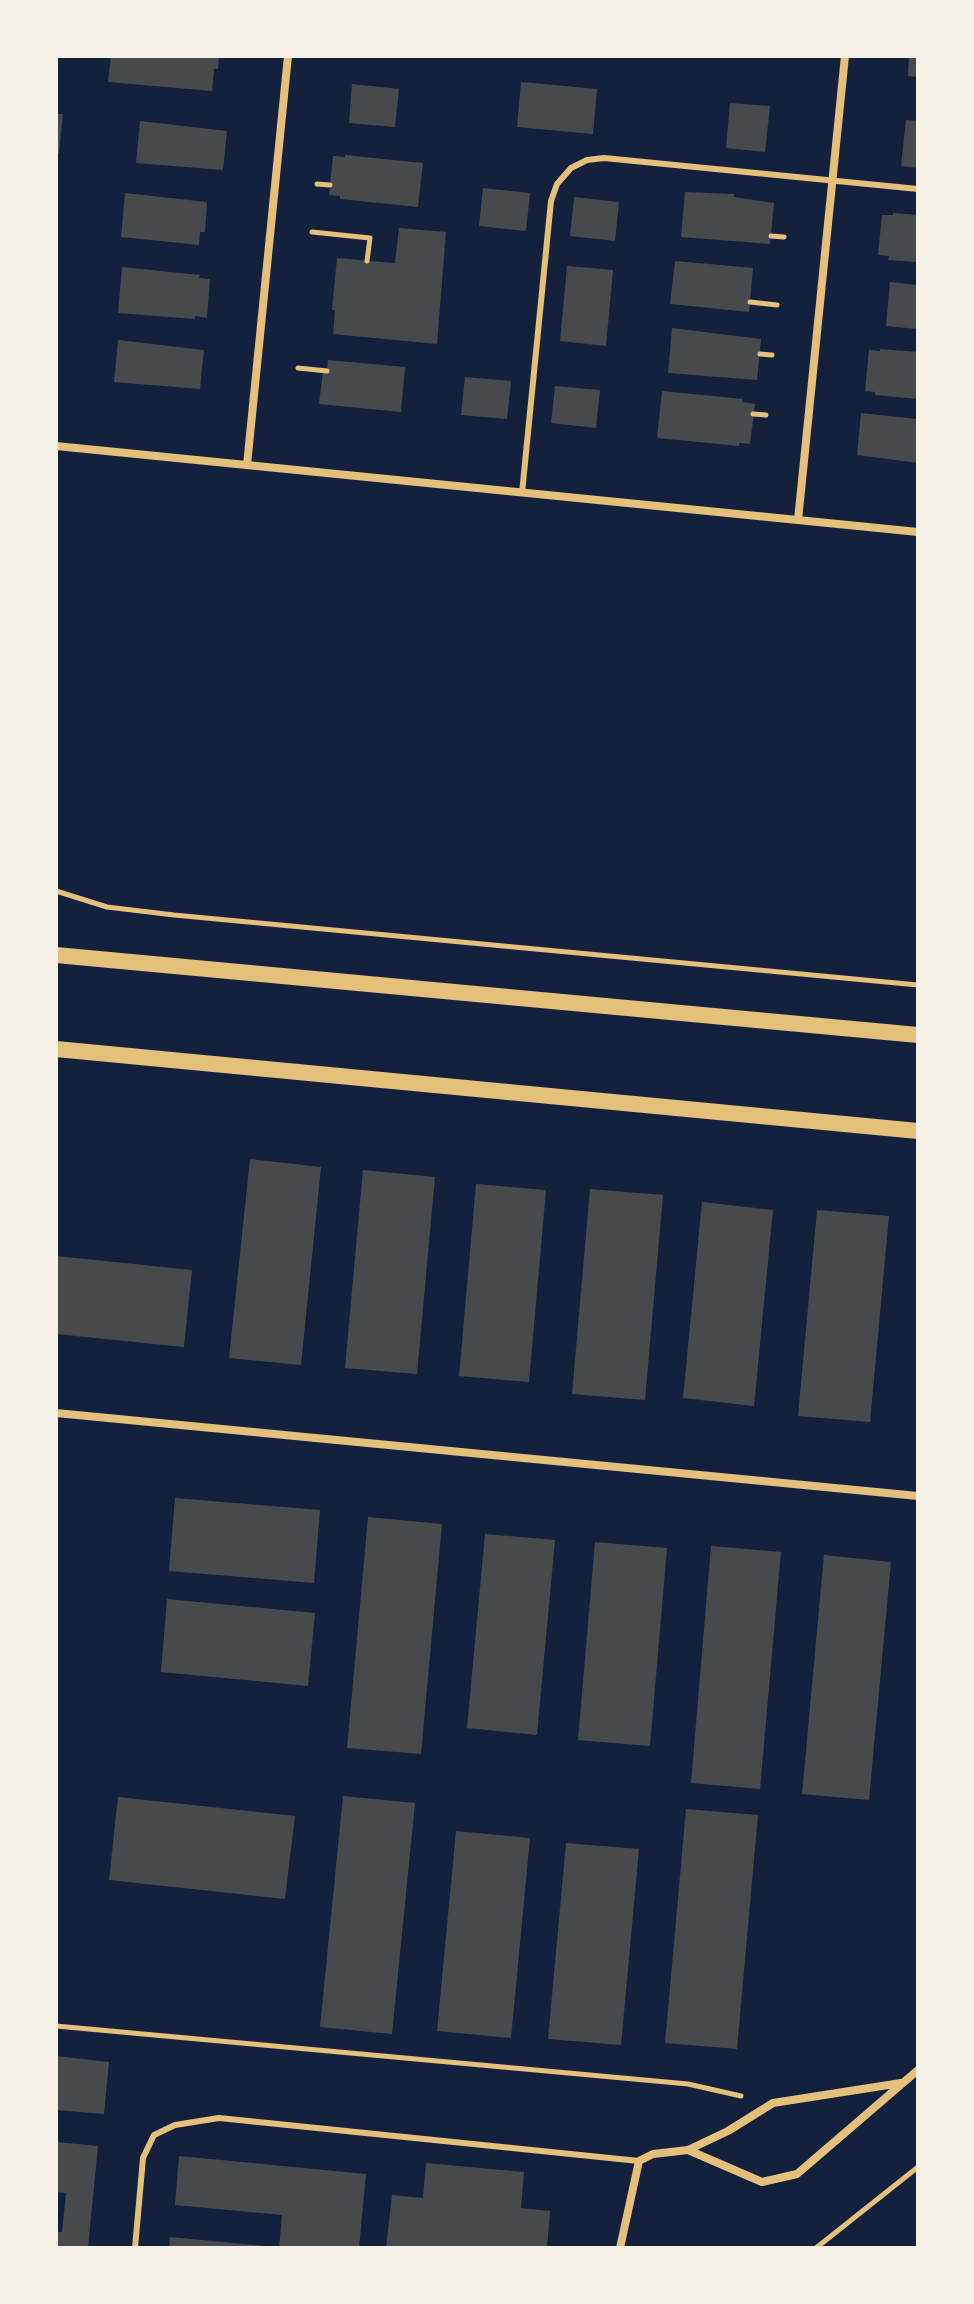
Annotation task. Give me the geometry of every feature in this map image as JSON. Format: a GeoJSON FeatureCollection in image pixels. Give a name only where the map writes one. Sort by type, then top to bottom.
{"type":"FeatureCollection","features":[{"type":"Feature","properties":{"kind":"main road"},"geometry":{"type":"LineString","coordinates":[[56,955],[918,1035]]}},
{"type":"Feature","properties":{"kind":"main road"},"geometry":{"type":"LineString","coordinates":[[56,1049],[918,1131]]}},
{"type":"Feature","properties":{"kind":"street"},"geometry":{"type":"LineString","coordinates":[[247,465],[288,56]]}},
{"type":"Feature","properties":{"kind":"street"},"geometry":{"type":"LineString","coordinates":[[798,520],[845,56]]}},
{"type":"Feature","properties":{"kind":"street"},"geometry":{"type":"LineString","coordinates":[[56,446],[918,532]]}},
{"type":"Feature","properties":{"kind":"street"},"geometry":{"type":"LineString","coordinates":[[56,1413],[918,1496]]}},
{"type":"Feature","properties":{"kind":"street"},"geometry":{"type":"LineString","coordinates":[[688,2150],[762,2182],[797,2174],[918,2070]]}},
{"type":"Feature","properties":{"kind":"street"},"geometry":{"type":"LineString","coordinates":[[620,2248],[639,2161],[653,2154],[688,2150],[728,2131],[773,2103],[901,2083]]}},
{"type":"Feature","properties":{"kind":"lane"},"geometry":{"type":"LineString","coordinates":[[522,493],[551,201],[557,184],[571,168],[587,160],[604,158],[918,189]]}},
{"type":"Feature","properties":{"kind":"lane"},"geometry":{"type":"LineString","coordinates":[[135,2248],[143,2158],[154,2135],[175,2125],[219,2118],[639,2161]]}},
{"type":"Feature","properties":{"kind":"path"},"geometry":{"type":"LineString","coordinates":[[317,184],[330,185]]}},
{"type":"Feature","properties":{"kind":"path"},"geometry":{"type":"LineString","coordinates":[[312,232],[370,238],[367,261]]}},
{"type":"Feature","properties":{"kind":"path"},"geometry":{"type":"LineString","coordinates":[[771,236],[784,237]]}},
{"type":"Feature","properties":{"kind":"path"},"geometry":{"type":"LineString","coordinates":[[750,302],[777,305]]}},
{"type":"Feature","properties":{"kind":"path"},"geometry":{"type":"LineString","coordinates":[[760,354],[772,355]]}},
{"type":"Feature","properties":{"kind":"path"},"geometry":{"type":"LineString","coordinates":[[298,368],[327,371]]}},
{"type":"Feature","properties":{"kind":"path"},"geometry":{"type":"LineString","coordinates":[[753,414],[766,415]]}},
{"type":"Feature","properties":{"kind":"path"},"geometry":{"type":"LineString","coordinates":[[56,891],[107,907],[174,915],[918,985]]}},
{"type":"Feature","properties":{"kind":"path"},"geometry":{"type":"LineString","coordinates":[[56,2026],[688,2084],[773,2103]]}},
{"type":"Feature","properties":{"kind":"path"},"geometry":{"type":"LineString","coordinates":[[816,2248],[918,2167]]}},
{"type":"Feature","properties":{"kind":"building"},"geometry":{"type":"Polygon","coordinates":[[[111,56],[219,56],[212,91],[108,82],[111,56]]]}},
{"type":"Feature","properties":{"kind":"building"},"geometry":{"type":"Polygon","coordinates":[[[909,56],[918,56],[918,77],[908,76],[909,56]]]}},
{"type":"Feature","properties":{"kind":"building"},"geometry":{"type":"Polygon","coordinates":[[[521,82],[597,89],[593,134],[517,127],[521,82]]]}},
{"type":"Feature","properties":{"kind":"building"},"geometry":{"type":"Polygon","coordinates":[[[352,84],[399,89],[395,127],[349,123],[352,84]]]}},
{"type":"Feature","properties":{"kind":"building"},"geometry":{"type":"Polygon","coordinates":[[[730,103],[770,106],[765,152],[726,148],[730,103]]]}},
{"type":"Feature","properties":{"kind":"building"},"geometry":{"type":"Polygon","coordinates":[[[56,114],[63,114],[59,153],[56,153],[56,114]]]}},
{"type":"Feature","properties":{"kind":"building"},"geometry":{"type":"Polygon","coordinates":[[[906,120],[918,121],[918,168],[901,166],[906,120]]]}},
{"type":"Feature","properties":{"kind":"building"},"geometry":{"type":"Polygon","coordinates":[[[140,121],[227,131],[223,170],[136,163],[140,121]]]}},
{"type":"Feature","properties":{"kind":"building"},"geometry":{"type":"Polygon","coordinates":[[[333,156],[423,163],[418,207],[340,199],[340,196],[329,195],[333,156]]]}},
{"type":"Feature","properties":{"kind":"building"},"geometry":{"type":"Polygon","coordinates":[[[483,188],[530,193],[526,231],[479,226],[483,188]]]}},
{"type":"Feature","properties":{"kind":"building"},"geometry":{"type":"Polygon","coordinates":[[[685,192],[734,194],[734,197],[774,203],[770,244],[681,237],[685,192]]]}},
{"type":"Feature","properties":{"kind":"building"},"geometry":{"type":"Polygon","coordinates":[[[125,193],[207,202],[205,232],[200,232],[199,245],[121,237],[125,193]]]}},
{"type":"Feature","properties":{"kind":"building"},"geometry":{"type":"Polygon","coordinates":[[[574,197],[619,202],[615,241],[570,236],[574,197]]]}},
{"type":"Feature","properties":{"kind":"building"},"geometry":{"type":"Polygon","coordinates":[[[882,215],[918,215],[918,262],[888,260],[889,256],[878,255],[882,215]]]}},
{"type":"Feature","properties":{"kind":"building"},"geometry":{"type":"Polygon","coordinates":[[[399,228],[446,232],[437,344],[333,334],[337,258],[395,263],[399,228]]]}},
{"type":"Feature","properties":{"kind":"building"},"geometry":{"type":"Polygon","coordinates":[[[675,261],[753,268],[749,312],[670,304],[675,261]]]}},
{"type":"Feature","properties":{"kind":"building"},"geometry":{"type":"Polygon","coordinates":[[[567,266],[613,270],[606,346],[560,341],[567,266]]]}},
{"type":"Feature","properties":{"kind":"building"},"geometry":{"type":"Polygon","coordinates":[[[122,267],[200,275],[199,278],[210,279],[207,318],[118,313],[122,267]]]}},
{"type":"Feature","properties":{"kind":"building"},"geometry":{"type":"Polygon","coordinates":[[[890,282],[918,285],[918,329],[886,326],[890,282]]]}},
{"type":"Feature","properties":{"kind":"building"},"geometry":{"type":"Polygon","coordinates":[[[672,328],[761,339],[757,380],[668,373],[672,328]]]}},
{"type":"Feature","properties":{"kind":"building"},"geometry":{"type":"Polygon","coordinates":[[[118,340],[204,350],[200,389],[114,382],[118,340]]]}},
{"type":"Feature","properties":{"kind":"building"},"geometry":{"type":"Polygon","coordinates":[[[869,350],[918,352],[918,399],[875,395],[875,392],[865,391],[869,350]]]}},
{"type":"Feature","properties":{"kind":"building"},"geometry":{"type":"Polygon","coordinates":[[[328,360],[405,367],[401,412],[319,404],[323,371],[327,371],[328,360]]]}},
{"type":"Feature","properties":{"kind":"building"},"geometry":{"type":"Polygon","coordinates":[[[465,377],[511,381],[507,419],[461,415],[465,377]]]}},
{"type":"Feature","properties":{"kind":"building"},"geometry":{"type":"Polygon","coordinates":[[[555,386],[600,390],[596,428],[551,423],[555,386]]]}},
{"type":"Feature","properties":{"kind":"building"},"geometry":{"type":"Polygon","coordinates":[[[662,391],[743,399],[742,402],[755,404],[750,444],[739,443],[739,446],[657,438],[662,391]]]}},
{"type":"Feature","properties":{"kind":"building"},"geometry":{"type":"Polygon","coordinates":[[[861,413],[918,419],[918,463],[857,455],[861,413]]]}},
{"type":"Feature","properties":{"kind":"building"},"geometry":{"type":"Polygon","coordinates":[[[250,1159],[321,1167],[301,1365],[229,1358],[250,1159]]]}},
{"type":"Feature","properties":{"kind":"building"},"geometry":{"type":"Polygon","coordinates":[[[363,1170],[435,1177],[417,1374],[345,1368],[363,1170]]]}},
{"type":"Feature","properties":{"kind":"building"},"geometry":{"type":"Polygon","coordinates":[[[476,1184],[546,1190],[529,1382],[459,1376],[476,1184]]]}},
{"type":"Feature","properties":{"kind":"building"},"geometry":{"type":"Polygon","coordinates":[[[590,1189],[663,1195],[645,1400],[572,1394],[590,1189]]]}},
{"type":"Feature","properties":{"kind":"building"},"geometry":{"type":"Polygon","coordinates":[[[702,1202],[773,1210],[754,1406],[683,1398],[702,1202]]]}},
{"type":"Feature","properties":{"kind":"building"},"geometry":{"type":"Polygon","coordinates":[[[817,1210],[889,1216],[870,1422],[798,1416],[817,1210]]]}},
{"type":"Feature","properties":{"kind":"building"},"geometry":{"type":"Polygon","coordinates":[[[56,1256],[192,1270],[184,1347],[56,1334],[56,1256]]]}},
{"type":"Feature","properties":{"kind":"building"},"geometry":{"type":"Polygon","coordinates":[[[175,1498],[320,1510],[314,1583],[169,1571],[175,1498]]]}},
{"type":"Feature","properties":{"kind":"building"},"geometry":{"type":"Polygon","coordinates":[[[368,1517],[442,1524],[421,1754],[347,1748],[368,1517]]]}},
{"type":"Feature","properties":{"kind":"building"},"geometry":{"type":"Polygon","coordinates":[[[485,1534],[555,1540],[537,1735],[467,1728],[485,1534]]]}},
{"type":"Feature","properties":{"kind":"building"},"geometry":{"type":"Polygon","coordinates":[[[595,1542],[667,1548],[650,1746],[578,1740],[595,1542]]]}},
{"type":"Feature","properties":{"kind":"building"},"geometry":{"type":"Polygon","coordinates":[[[711,1546],[781,1552],[760,1789],[691,1783],[711,1546]]]}},
{"type":"Feature","properties":{"kind":"building"},"geometry":{"type":"Polygon","coordinates":[[[824,1555],[891,1562],[869,1800],[802,1794],[824,1555]]]}},
{"type":"Feature","properties":{"kind":"building"},"geometry":{"type":"Polygon","coordinates":[[[167,1599],[315,1613],[308,1686],[161,1672],[167,1599]]]}},
{"type":"Feature","properties":{"kind":"building"},"geometry":{"type":"Polygon","coordinates":[[[343,1796],[415,1803],[392,2034],[320,2027],[343,1796]]]}},
{"type":"Feature","properties":{"kind":"building"},"geometry":{"type":"Polygon","coordinates":[[[118,1797],[295,1816],[285,1899],[109,1880],[118,1797]]]}},
{"type":"Feature","properties":{"kind":"building"},"geometry":{"type":"Polygon","coordinates":[[[686,1809],[758,1815],[737,2049],[665,2043],[686,1809]]]}},
{"type":"Feature","properties":{"kind":"building"},"geometry":{"type":"Polygon","coordinates":[[[456,1831],[530,1838],[511,2038],[437,2031],[456,1831]]]}},
{"type":"Feature","properties":{"kind":"building"},"geometry":{"type":"Polygon","coordinates":[[[566,1843],[639,1849],[621,2045],[548,2039],[566,1843]]]}},
{"type":"Feature","properties":{"kind":"building"},"geometry":{"type":"Polygon","coordinates":[[[56,2056],[109,2062],[104,2114],[56,2110],[56,2056]]]}},
{"type":"Feature","properties":{"kind":"building"},"geometry":{"type":"Polygon","coordinates":[[[56,2142],[98,2146],[88,2248],[56,2248],[56,2232],[62,2232],[66,2193],[56,2192],[56,2142]]]}},
{"type":"Feature","properties":{"kind":"building"},"geometry":{"type":"Polygon","coordinates":[[[179,2156],[366,2174],[359,2248],[279,2248],[282,2215],[175,2205],[179,2156]]]}},
{"type":"Feature","properties":{"kind":"building"},"geometry":{"type":"Polygon","coordinates":[[[426,2163],[524,2172],[521,2208],[550,2211],[547,2248],[386,2248],[392,2195],[423,2198],[426,2163]]]}},
{"type":"Feature","properties":{"kind":"building"},"geometry":{"type":"Polygon","coordinates":[[[170,2237],[265,2246],[265,2248],[169,2248],[170,2237]]]}}]}
